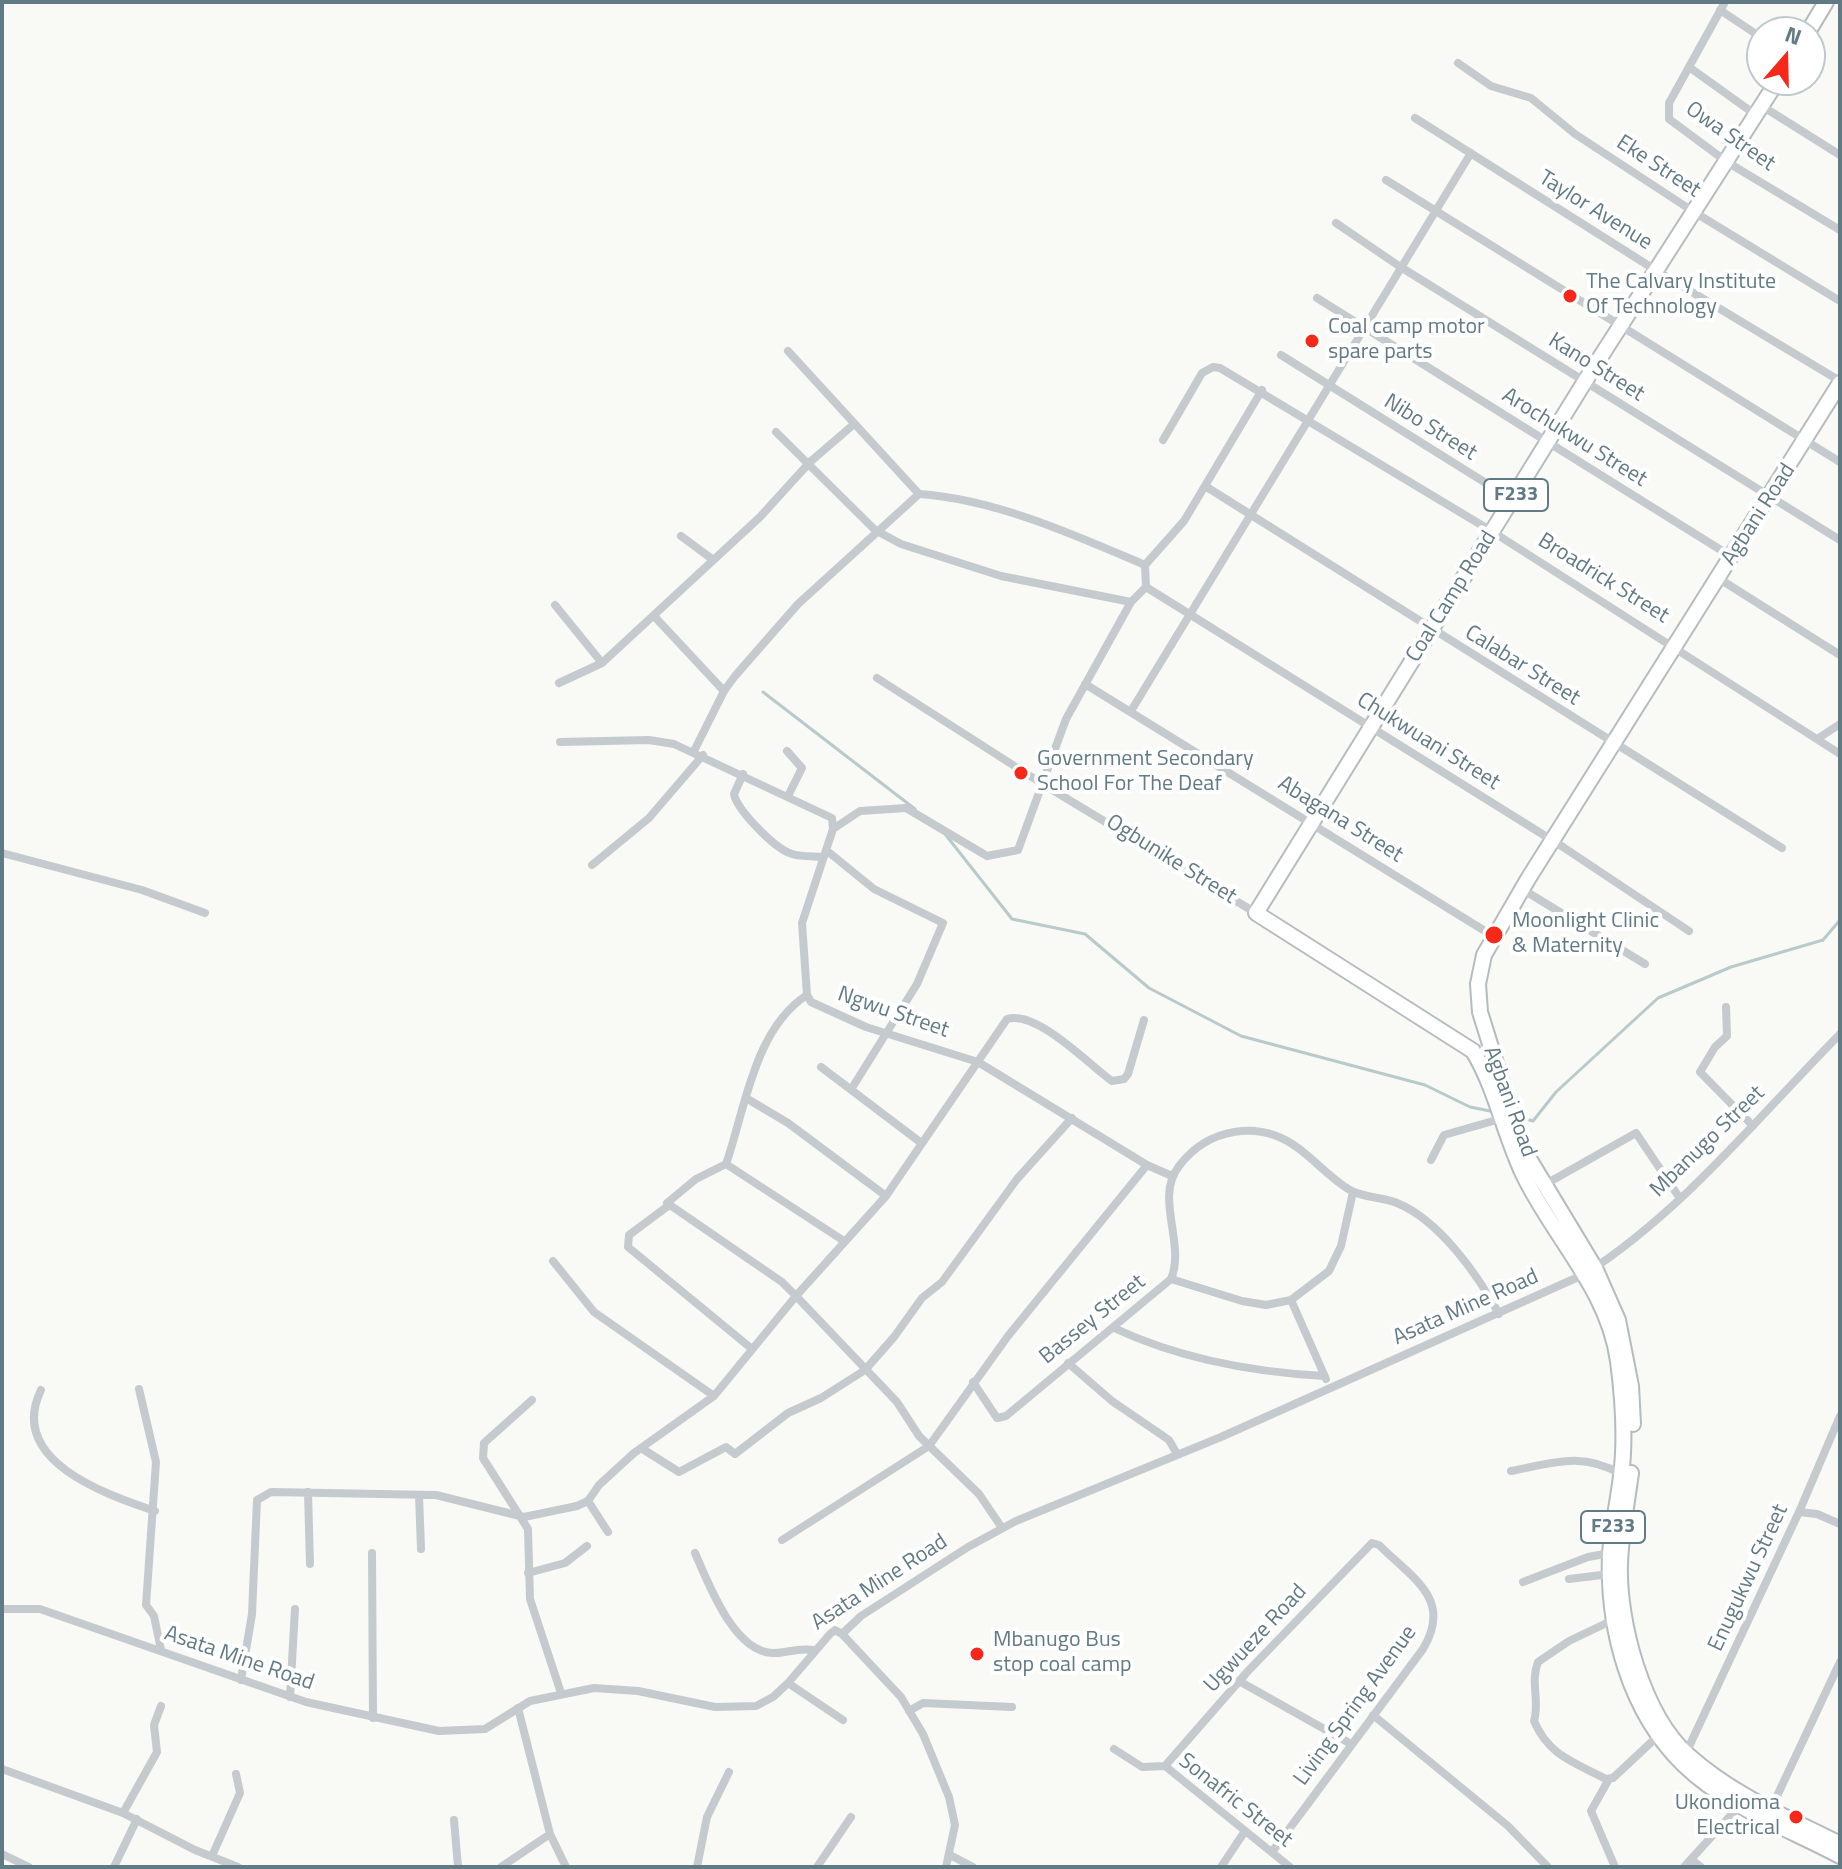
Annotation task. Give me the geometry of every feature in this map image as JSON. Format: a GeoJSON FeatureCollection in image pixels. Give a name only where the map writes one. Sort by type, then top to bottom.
{"type":"FeatureCollection","features":[{"type":"Feature","properties":{"kind":"main road","name":"Coal Camp Road"},"geometry":{"type":"LineString","coordinates":[[1256,913],[1619,327],[1768,96]]}},
{"type":"Feature","properties":{"kind":"main road","name":"Agbani Road"},"geometry":{"type":"LineString","coordinates":[[1744,1801],[1686,1753],[1659,1716],[1635,1660],[1624,1620],[1620,1565],[1630,1475],[1632,1396],[1618,1320],[1503,1115],[1485,1038],[1478,984],[1484,955],[1493,936],[1840,382]]}},
{"type":"Feature","properties":{"kind":"main road","name":"Ogbunike Street"},"geometry":{"type":"LineString","coordinates":[[1256,913],[1466,1044]]}},
{"type":"Feature","properties":{"kind":"main road"},"geometry":{"type":"LineString","coordinates":[[1466,1044],[1485,1038]]}},
{"type":"Feature","properties":{"kind":"main road","name":"Agbani Road"},"geometry":{"type":"LineString","coordinates":[[1466,1044],[1481,1064],[1503,1115],[1523,1175],[1590,1271],[1618,1358],[1624,1417],[1610,1574],[1613,1620],[1632,1685],[1659,1735],[1685,1766],[1840,1856]]}},
{"type":"Feature","properties":{"kind":"main road","name":"Agbani Road"},"geometry":{"type":"LineString","coordinates":[[1769,1814],[1840,1844]]}},
{"type":"Feature","properties":{"kind":"street"},"geometry":{"type":"LineString","coordinates":[[1723,6],[1746,25]]}},
{"type":"Feature","properties":{"kind":"street","name":"Owa Street"},"geometry":{"type":"LineString","coordinates":[[1723,6],[1669,103],[1669,119],[1727,162],[1840,230]]}},
{"type":"Feature","properties":{"kind":"street","name":"Eke Street"},"geometry":{"type":"LineString","coordinates":[[1458,63],[1491,86],[1531,98],[1575,134],[1694,212],[1840,301]]}},
{"type":"Feature","properties":{"kind":"street"},"geometry":{"type":"LineString","coordinates":[[1689,67],[1840,155]]}},
{"type":"Feature","properties":{"kind":"street","name":"Taylor Avenue"},"geometry":{"type":"LineString","coordinates":[[1415,118],[1840,382]]}},
{"type":"Feature","properties":{"kind":"street"},"geometry":{"type":"LineString","coordinates":[[1131,711],[1365,328],[1399,266],[1471,153]]}},
{"type":"Feature","properties":{"kind":"street"},"geometry":{"type":"LineString","coordinates":[[1386,180],[1840,462]]}},
{"type":"Feature","properties":{"kind":"street","name":"Kano Street"},"geometry":{"type":"LineString","coordinates":[[1336,223],[1584,383],[1840,540]]}},
{"type":"Feature","properties":{"kind":"street","name":"Arochukwu Street"},"geometry":{"type":"LineString","coordinates":[[1317,298],[1732,557]]}},
{"type":"Feature","properties":{"kind":"street"},"geometry":{"type":"LineString","coordinates":[[788,351],[919,494],[945,496],[1029,521],[1145,565]]}},
{"type":"Feature","properties":{"kind":"street","name":"Nibo Street"},"geometry":{"type":"LineString","coordinates":[[1281,355],[1513,500]]}},
{"type":"Feature","properties":{"kind":"street","name":"Broadrick Street"},"geometry":{"type":"LineString","coordinates":[[1163,440],[1206,369],[1220,368],[1262,390],[1493,532],[1840,754]]}},
{"type":"Feature","properties":{"kind":"street"},"geometry":{"type":"LineString","coordinates":[[560,742],[649,740],[698,753],[743,774],[832,818],[833,829],[860,811],[906,808],[987,856],[1018,850],[1066,719],[1131,602],[1146,587],[1145,565],[1184,521],[1262,390]]}},
{"type":"Feature","properties":{"kind":"street"},"geometry":{"type":"LineString","coordinates":[[559,683],[602,663],[760,517],[810,462],[853,425]]}},
{"type":"Feature","properties":{"kind":"street"},"geometry":{"type":"LineString","coordinates":[[776,432],[810,462],[875,530],[901,544],[970,568],[1040,586],[1131,602]]}},
{"type":"Feature","properties":{"kind":"street","name":"Calabar Street"},"geometry":{"type":"LineString","coordinates":[[1205,486],[1782,848]]}},
{"type":"Feature","properties":{"kind":"street"},"geometry":{"type":"LineString","coordinates":[[592,865],[649,818],[698,753],[724,691],[798,604],[875,530],[919,494]]}},
{"type":"Feature","properties":{"kind":"street"},"geometry":{"type":"LineString","coordinates":[[681,536],[712,559]]}},
{"type":"Feature","properties":{"kind":"street"},"geometry":{"type":"LineString","coordinates":[[1718,578],[1840,655]]}},
{"type":"Feature","properties":{"kind":"street","name":"Chukwuani Street"},"geometry":{"type":"LineString","coordinates":[[1146,587],[1689,931]]}},
{"type":"Feature","properties":{"kind":"street"},"geometry":{"type":"LineString","coordinates":[[555,605],[602,663]]}},
{"type":"Feature","properties":{"kind":"street"},"geometry":{"type":"LineString","coordinates":[[654,616],[724,691]]}},
{"type":"Feature","properties":{"kind":"street","name":"Ogbunike Street"},"geometry":{"type":"LineString","coordinates":[[877,678],[1041,783],[1256,913]]}},
{"type":"Feature","properties":{"kind":"street","name":"Abagana Street"},"geometry":{"type":"LineString","coordinates":[[1085,684],[1493,936]]}},
{"type":"Feature","properties":{"kind":"street"},"geometry":{"type":"LineString","coordinates":[[1817,739],[1840,724]]}},
{"type":"Feature","properties":{"kind":"street"},"geometry":{"type":"LineString","coordinates":[[787,751],[802,768],[788,796]]}},
{"type":"Feature","properties":{"kind":"street"},"geometry":{"type":"LineString","coordinates":[[743,774],[734,794],[745,814],[782,849],[792,854],[825,853],[874,889],[943,923],[917,984],[852,1088]]}},
{"type":"Feature","properties":{"kind":"street","name":"Ngwu Street"},"geometry":{"type":"LineString","coordinates":[[833,829],[802,923],[807,995],[811,1002],[831,1013],[978,1062],[1147,1165],[1172,1176]]}},
{"type":"Feature","properties":{"kind":"street"},"geometry":{"type":"LineString","coordinates":[[2,853],[142,890],[205,913]]}},
{"type":"Feature","properties":{"kind":"street"},"geometry":{"type":"LineString","coordinates":[[1522,889],[1645,964]]}},
{"type":"Feature","properties":{"kind":"street"},"geometry":{"type":"LineString","coordinates":[[668,1206],[668,1200],[696,1179],[726,1164],[758,1061],[775,1032],[807,995]]}},
{"type":"Feature","properties":{"kind":"street"},"geometry":{"type":"LineString","coordinates":[[1726,1007],[1727,1036],[1700,1072],[1753,1126]]}},
{"type":"Feature","properties":{"kind":"street"},"geometry":{"type":"LineString","coordinates":[[241,1680],[252,1614],[257,1500],[271,1492],[436,1495],[524,1517],[588,1501],[605,1479],[641,1448],[714,1396],[796,1296],[886,1196],[920,1142],[1007,1019],[1015,1017],[1051,1032],[1112,1081],[1120,1081],[1128,1074],[1144,1020]]}},
{"type":"Feature","properties":{"kind":"street","name":"Mbanugo Street"},"geometry":{"type":"LineString","coordinates":[[1590,1271],[1679,1197],[1753,1126],[1840,1034]]}},
{"type":"Feature","properties":{"kind":"street"},"geometry":{"type":"LineString","coordinates":[[821,1067],[920,1142]]}},
{"type":"Feature","properties":{"kind":"street"},"geometry":{"type":"LineString","coordinates":[[746,1098],[788,1123],[886,1196]]}},
{"type":"Feature","properties":{"kind":"street"},"geometry":{"type":"LineString","coordinates":[[1431,1160],[1444,1135],[1503,1115]]}},
{"type":"Feature","properties":{"kind":"street"},"geometry":{"type":"LineString","coordinates":[[641,1448],[679,1472],[726,1447],[735,1454],[788,1413],[821,1398],[865,1370],[922,1298],[942,1282],[1017,1179],[1072,1118]]}},
{"type":"Feature","properties":{"kind":"street"},"geometry":{"type":"LineString","coordinates":[[1172,1176],[1189,1154],[1218,1135],[1242,1130],[1263,1131],[1297,1147],[1353,1192],[1395,1202],[1419,1218],[1474,1271],[1499,1314]]}},
{"type":"Feature","properties":{"kind":"street"},"geometry":{"type":"LineString","coordinates":[[1544,1185],[1636,1133],[1679,1197]]}},
{"type":"Feature","properties":{"kind":"street"},"geometry":{"type":"LineString","coordinates":[[726,1164],[844,1241]]}},
{"type":"Feature","properties":{"kind":"street"},"geometry":{"type":"LineString","coordinates":[[782,1540],[929,1446],[973,1382],[1147,1165]]}},
{"type":"Feature","properties":{"kind":"street","name":"Bassey Street"},"geometry":{"type":"LineString","coordinates":[[973,1382],[997,1418],[1006,1416],[1171,1279],[1176,1257],[1169,1194],[1172,1176]]}},
{"type":"Feature","properties":{"kind":"street"},"geometry":{"type":"LineString","coordinates":[[1171,1279],[1242,1301],[1266,1305],[1291,1300],[1329,1271],[1341,1246],[1353,1192]]}},
{"type":"Feature","properties":{"kind":"street"},"geometry":{"type":"LineString","coordinates":[[668,1206],[782,1282],[897,1402],[929,1446],[979,1494],[1002,1528]]}},
{"type":"Feature","properties":{"kind":"street"},"geometry":{"type":"LineString","coordinates":[[668,1206],[629,1235],[628,1247],[752,1349]]}},
{"type":"Feature","properties":{"kind":"street"},"geometry":{"type":"LineString","coordinates":[[553,1261],[594,1312],[714,1396]]}},
{"type":"Feature","properties":{"kind":"street","name":"Asata Mine Road"},"geometry":{"type":"LineString","coordinates":[[2,1609],[40,1609],[117,1639],[161,1650],[290,1697],[417,1729],[475,1731],[493,1725],[518,1708],[561,1693],[624,1689],[706,1706],[744,1708],[764,1703],[788,1683],[814,1650],[835,1630],[842,1634],[861,1616],[1002,1528],[1499,1314],[1590,1271]]}},
{"type":"Feature","properties":{"kind":"street"},"geometry":{"type":"LineString","coordinates":[[1291,1300],[1318,1353],[1324,1376],[1332,1386]]}},
{"type":"Feature","properties":{"kind":"street"},"geometry":{"type":"LineString","coordinates":[[1114,1328],[1176,1353],[1234,1367],[1324,1376]]}},
{"type":"Feature","properties":{"kind":"street"},"geometry":{"type":"LineString","coordinates":[[1068,1363],[1112,1401],[1169,1440],[1177,1454]]}},
{"type":"Feature","properties":{"kind":"street"},"geometry":{"type":"LineString","coordinates":[[139,1389],[156,1462],[155,1511],[146,1605],[154,1616],[161,1650]]}},
{"type":"Feature","properties":{"kind":"street"},"geometry":{"type":"LineString","coordinates":[[41,1390],[34,1411],[34,1429],[43,1452],[100,1492],[155,1511]]}},
{"type":"Feature","properties":{"kind":"street"},"geometry":{"type":"LineString","coordinates":[[532,1400],[484,1443],[483,1458],[524,1517],[530,1536],[530,1599],[561,1693]]}},
{"type":"Feature","properties":{"kind":"street","name":"Enugukwu Street"},"geometry":{"type":"LineString","coordinates":[[1686,1753],[1799,1512],[1840,1416]]}},
{"type":"Feature","properties":{"kind":"street"},"geometry":{"type":"LineString","coordinates":[[1511,1471],[1566,1460],[1588,1460],[1600,1462],[1621,1474]]}},
{"type":"Feature","properties":{"kind":"street"},"geometry":{"type":"LineString","coordinates":[[308,1492],[310,1564]]}},
{"type":"Feature","properties":{"kind":"street"},"geometry":{"type":"LineString","coordinates":[[419,1496],[421,1549]]}},
{"type":"Feature","properties":{"kind":"street"},"geometry":{"type":"LineString","coordinates":[[588,1501],[608,1532]]}},
{"type":"Feature","properties":{"kind":"street"},"geometry":{"type":"LineString","coordinates":[[1799,1512],[1817,1514],[1840,1524]]}},
{"type":"Feature","properties":{"kind":"street","name":"Ugwueze Road"},"geometry":{"type":"LineString","coordinates":[[1165,1766],[1239,1681],[1372,1543],[1377,1544]]}},
{"type":"Feature","properties":{"kind":"street","name":"Living Spring Avenue"},"geometry":{"type":"LineString","coordinates":[[1272,1852],[1423,1649],[1436,1616],[1429,1597],[1377,1544]]}},
{"type":"Feature","properties":{"kind":"street"},"geometry":{"type":"LineString","coordinates":[[528,1573],[565,1563],[587,1546]]}},
{"type":"Feature","properties":{"kind":"street"},"geometry":{"type":"LineString","coordinates":[[372,1553],[373,1718]]}},
{"type":"Feature","properties":{"kind":"street"},"geometry":{"type":"LineString","coordinates":[[695,1553],[723,1612],[750,1643],[772,1653],[796,1647],[814,1650]]}},
{"type":"Feature","properties":{"kind":"street"},"geometry":{"type":"LineString","coordinates":[[1523,1582],[1588,1557],[1610,1553]]}},
{"type":"Feature","properties":{"kind":"street"},"geometry":{"type":"LineString","coordinates":[[1569,1579],[1610,1574]]}},
{"type":"Feature","properties":{"kind":"street"},"geometry":{"type":"LineString","coordinates":[[290,1697],[295,1609]]}},
{"type":"Feature","properties":{"kind":"street"},"geometry":{"type":"LineString","coordinates":[[1609,1779],[1560,1757],[1542,1738],[1534,1721],[1539,1702],[1534,1679],[1538,1662],[1569,1641],[1613,1620]]}},
{"type":"Feature","properties":{"kind":"street"},"geometry":{"type":"LineString","coordinates":[[842,1634],[862,1659],[873,1664],[909,1711],[949,1797],[955,1825],[946,1867]]}},
{"type":"Feature","properties":{"kind":"street"},"geometry":{"type":"LineString","coordinates":[[1769,1814],[1840,1662]]}},
{"type":"Feature","properties":{"kind":"street"},"geometry":{"type":"LineString","coordinates":[[1239,1681],[1351,1744]]}},
{"type":"Feature","properties":{"kind":"street"},"geometry":{"type":"LineString","coordinates":[[788,1683],[843,1720]]}},
{"type":"Feature","properties":{"kind":"street"},"geometry":{"type":"LineString","coordinates":[[909,1711],[923,1703],[960,1701],[1012,1707]]}},
{"type":"Feature","properties":{"kind":"street"},"geometry":{"type":"LineString","coordinates":[[123,1813],[157,1752],[154,1725],[161,1706]]}},
{"type":"Feature","properties":{"kind":"street"},"geometry":{"type":"LineString","coordinates":[[518,1708],[550,1834],[566,1867]]}},
{"type":"Feature","properties":{"kind":"street"},"geometry":{"type":"LineString","coordinates":[[1373,1715],[1508,1826],[1548,1867]]}},
{"type":"Feature","properties":{"kind":"street"},"geometry":{"type":"LineString","coordinates":[[1615,1867],[1591,1811],[1609,1779],[1659,1735]]}},
{"type":"Feature","properties":{"kind":"street","name":"Sonafric Street"},"geometry":{"type":"LineString","coordinates":[[1114,1749],[1142,1767],[1165,1766],[1290,1867]]}},
{"type":"Feature","properties":{"kind":"street"},"geometry":{"type":"LineString","coordinates":[[2,1769],[123,1813],[237,1867]]}},
{"type":"Feature","properties":{"kind":"street"},"geometry":{"type":"LineString","coordinates":[[697,1867],[707,1817],[729,1772]]}},
{"type":"Feature","properties":{"kind":"street"},"geometry":{"type":"LineString","coordinates":[[212,1856],[240,1793],[236,1774]]}},
{"type":"Feature","properties":{"kind":"street"},"geometry":{"type":"LineString","coordinates":[[1684,1867],[1744,1801]]}},
{"type":"Feature","properties":{"kind":"street"},"geometry":{"type":"LineString","coordinates":[[817,1867],[851,1817]]}},
{"type":"Feature","properties":{"kind":"street"},"geometry":{"type":"LineString","coordinates":[[114,1867],[137,1819]]}},
{"type":"Feature","properties":{"kind":"street"},"geometry":{"type":"LineString","coordinates":[[454,1820],[458,1867]]}},
{"type":"Feature","properties":{"kind":"street"},"geometry":{"type":"LineString","coordinates":[[1221,1867],[1245,1831]]}},
{"type":"Feature","properties":{"kind":"street"},"geometry":{"type":"LineString","coordinates":[[501,1867],[550,1834]]}},
{"type":"Feature","properties":{"kind":"street"},"geometry":{"type":"LineString","coordinates":[[2,1854],[29,1867]]}},
{"type":"Feature","properties":{"kind":"street"},"geometry":{"type":"LineString","coordinates":[[950,1855],[973,1867]]}},
{"type":"Feature","properties":{"kind":"street"},"geometry":{"type":"LineString","coordinates":[[1691,1859],[1701,1867]]}},
{"type":"Feature","properties":{"kind":"waterway"},"geometry":{"type":"LineString","coordinates":[[763,692],[915,809]]}},
{"type":"Feature","properties":{"kind":"waterway"},"geometry":{"type":"LineString","coordinates":[[945,834],[1012,919],[1085,934],[1149,988],[1241,1036],[1425,1085],[1470,1107],[1495,1112]]}},
{"type":"Feature","properties":{"kind":"waterway"},"geometry":{"type":"LineString","coordinates":[[1518,1117],[1533,1121],[1556,1092],[1658,998],[1731,967],[1823,940],[1840,920]]}},
{"type":"Feature","properties":{"kind":"place","name":"The Calvary Institute Of Technology"},"geometry":{"type":"Point","coordinates":[1570,296]}},
{"type":"Feature","properties":{"kind":"place","name":"Coal camp motor spare parts"},"geometry":{"type":"Point","coordinates":[1312,341]}},
{"type":"Feature","properties":{"kind":"place","name":"Government Secondary School For The Deaf"},"geometry":{"type":"Point","coordinates":[1021,773]}},
{"type":"Feature","properties":{"kind":"place","name":"Moonlight Clinic & Maternity"},"geometry":{"type":"Point","coordinates":[1494,935]}},
{"type":"Feature","properties":{"kind":"place","name":"Mbanugo Bus stop coal camp"},"geometry":{"type":"Point","coordinates":[977,1654]}},
{"type":"Feature","properties":{"kind":"place","name":"Ukondioma Electrical"},"geometry":{"type":"Point","coordinates":[1796,1817]}}]}
